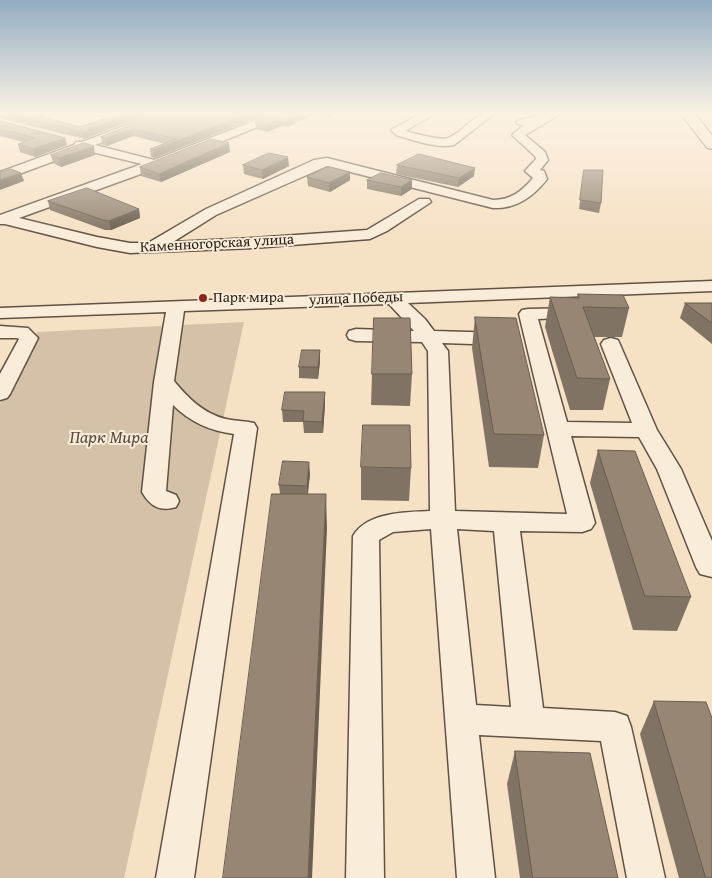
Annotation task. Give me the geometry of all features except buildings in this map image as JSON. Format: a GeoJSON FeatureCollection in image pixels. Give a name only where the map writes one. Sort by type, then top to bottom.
{"type":"FeatureCollection","features":[{"type":"Feature","properties":{"kind":"street"},"geometry":{"type":"LineString","coordinates":[[0,177],[62,154]]}},
{"type":"Feature","properties":{"kind":"street"},"geometry":{"type":"LineString","coordinates":[[115,154],[155,164]]}},
{"type":"Feature","properties":{"kind":"street"},"geometry":{"type":"LineString","coordinates":[[1,216],[31,210],[181,154]]}},
{"type":"Feature","properties":{"kind":"street"},"geometry":{"type":"LineString","coordinates":[[327,162],[493,204],[510,203],[521,198],[540,179],[539,174],[532,171],[542,160],[540,154]]}},
{"type":"Feature","properties":{"kind":"street"},"geometry":{"type":"LineString","coordinates":[[153,246],[204,216],[309,166],[327,162],[341,155]]}},
{"type":"Feature","properties":{"kind":"street","name":"Каменногорская улица"},"geometry":{"type":"LineString","coordinates":[[1,216],[111,245],[130,248],[361,236],[382,228],[424,202]]}},
{"type":"Feature","properties":{"kind":"street","name":"улица Победы"},"geometry":{"type":"LineString","coordinates":[[0,313],[712,286]]}},
{"type":"Feature","properties":{"kind":"street"},"geometry":{"type":"LineString","coordinates":[[392,297],[423,330],[438,351],[443,520],[476,878]]}},
{"type":"Feature","properties":{"kind":"street"},"geometry":{"type":"LineString","coordinates":[[423,330],[428,297]]}},
{"type":"Feature","properties":{"kind":"street"},"geometry":{"type":"LineString","coordinates":[[167,501],[157,497],[154,492],[164,382],[176,305]]}},
{"type":"Feature","properties":{"kind":"street"},"geometry":{"type":"LineString","coordinates":[[365,878],[366,536],[375,528],[388,523],[443,520],[582,523],[528,314],[596,313]]}},
{"type":"Feature","properties":{"kind":"street"},"geometry":{"type":"LineString","coordinates":[[356,336],[423,330],[534,340]]}},
{"type":"Feature","properties":{"kind":"street"},"geometry":{"type":"LineString","coordinates":[[0,332],[21,332],[29,338],[0,394]]}},
{"type":"Feature","properties":{"kind":"street"},"geometry":{"type":"LineString","coordinates":[[611,344],[646,430],[669,469],[711,569]]}},
{"type":"Feature","properties":{"kind":"street"},"geometry":{"type":"LineString","coordinates":[[164,382],[182,405],[207,421],[237,428],[246,428],[175,878]]}},
{"type":"Feature","properties":{"kind":"street"},"geometry":{"type":"LineString","coordinates":[[557,429],[646,430]]}},
{"type":"Feature","properties":{"kind":"street"},"geometry":{"type":"LineString","coordinates":[[506,522],[529,722]]}},
{"type":"Feature","properties":{"kind":"street"},"geometry":{"type":"LineString","coordinates":[[462,719],[615,727],[646,878]]}},
{"type":"Feature","properties":{"kind":"green space","name":"Парк Мира"},"geometry":{"type":"Polygon","coordinates":[[[244,322],[124,878],[0,878],[0,404],[37,332],[244,322]]]}},
{"type":"Feature","properties":{"kind":"place","name":"Парк мира"},"geometry":{"type":"Point","coordinates":[203,298]}}]}
